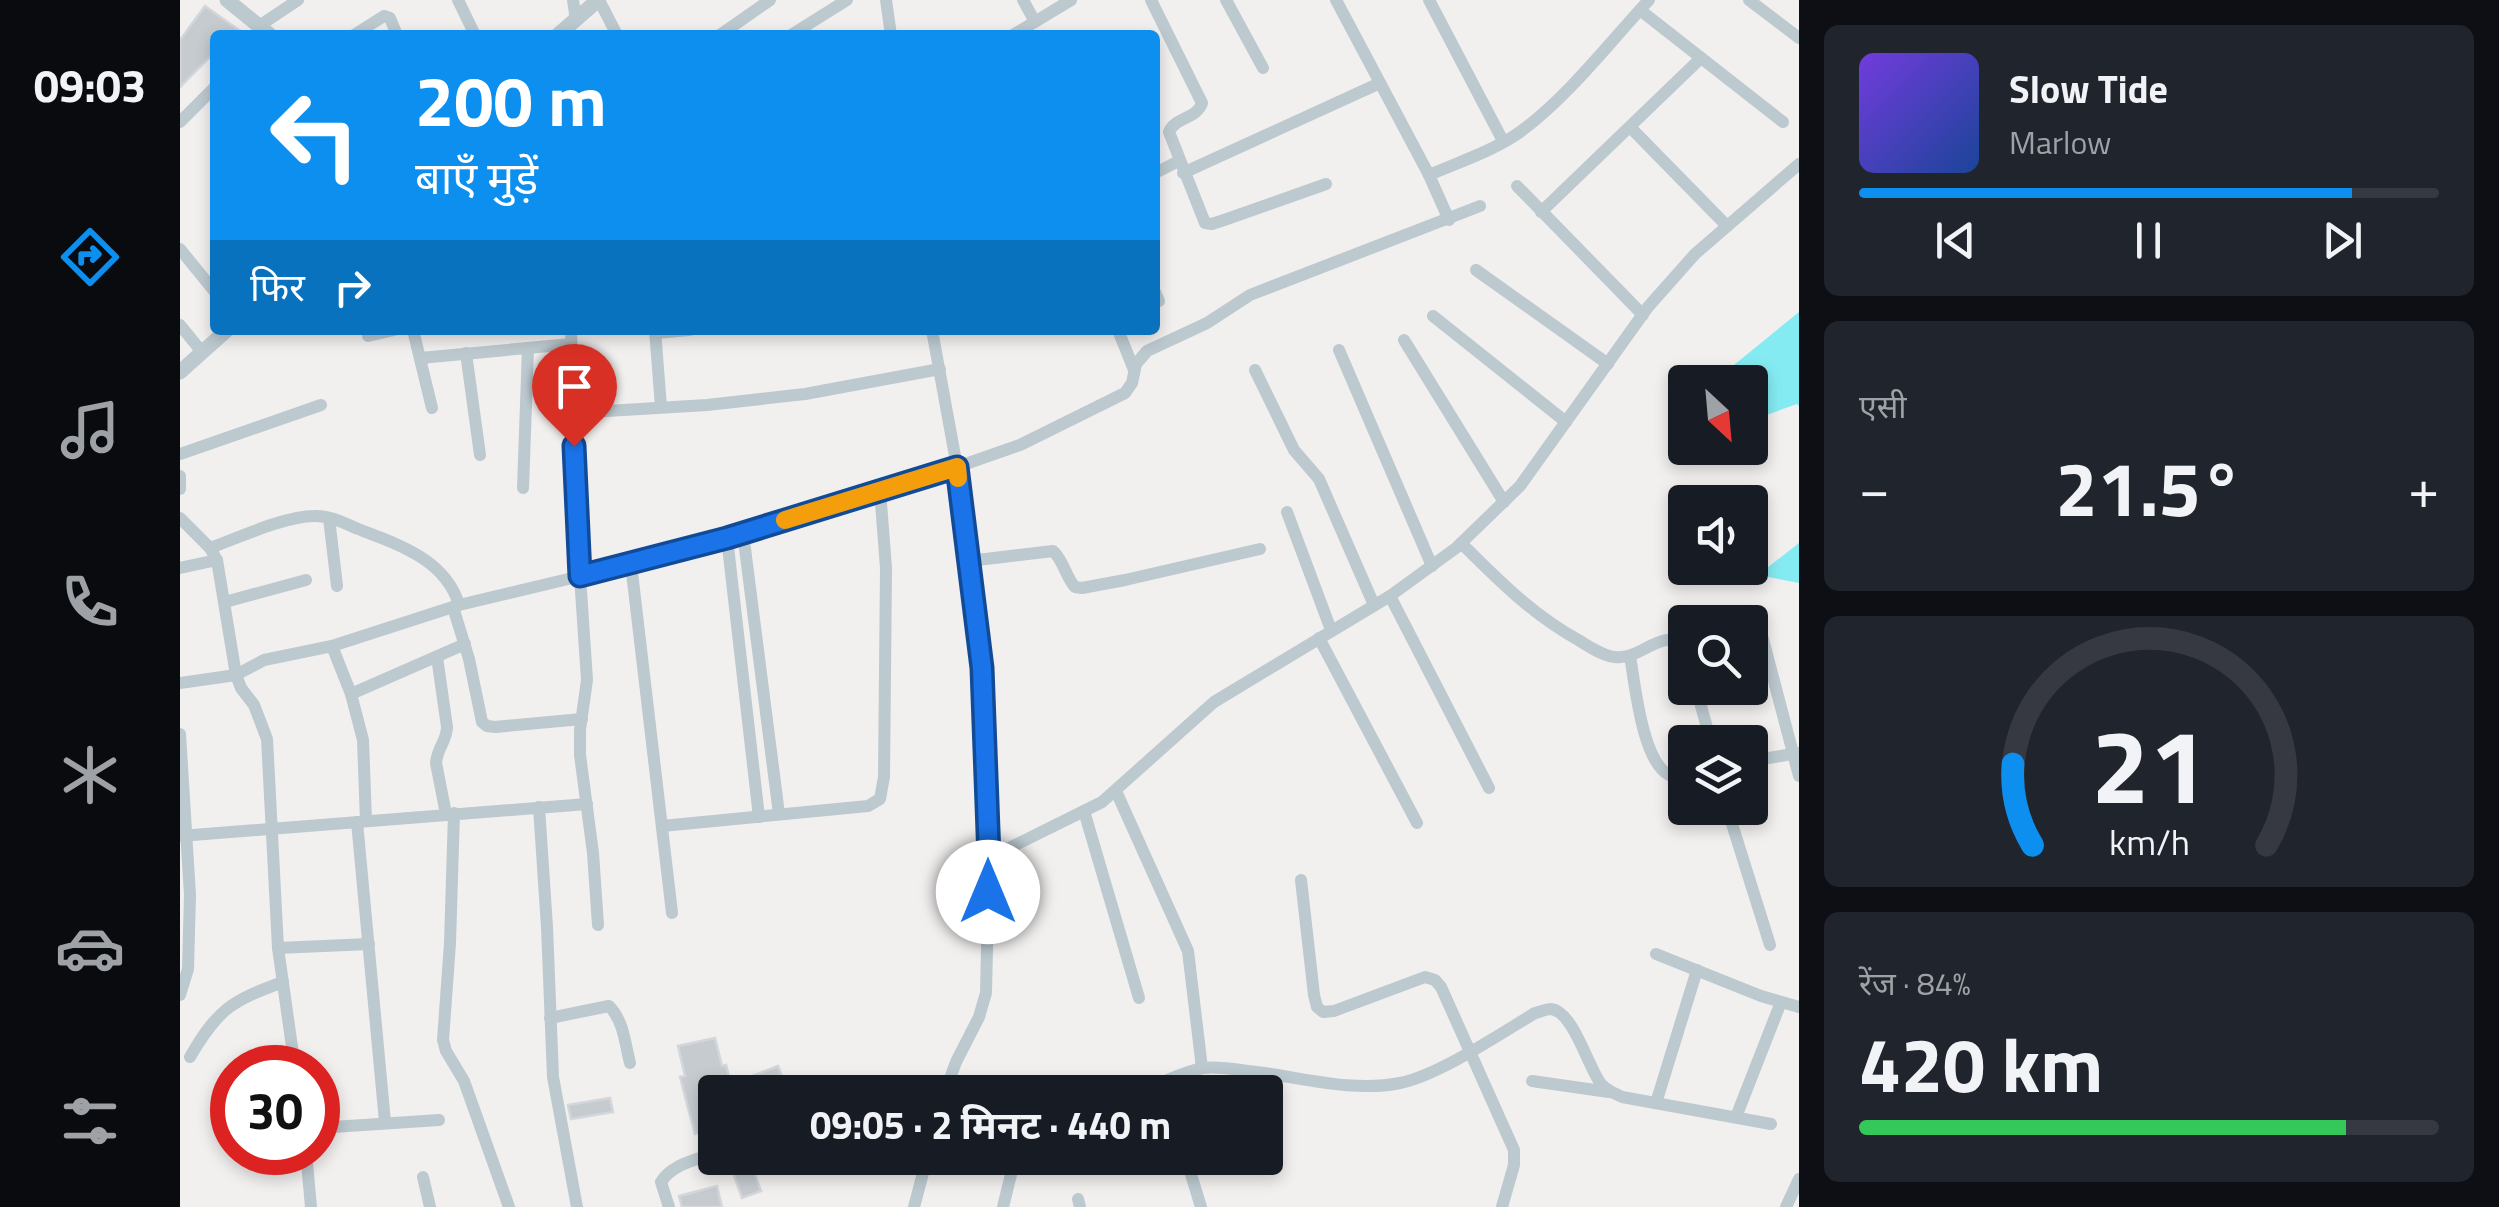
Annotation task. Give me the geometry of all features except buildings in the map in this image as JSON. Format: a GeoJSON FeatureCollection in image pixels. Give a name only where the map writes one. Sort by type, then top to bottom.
{"type":"FeatureCollection","features":[{"type":"Feature","properties":{"kind":"street"},"geometry":{"type":"LineString","coordinates":[[228,0],[264,30]]}},
{"type":"Feature","properties":{"kind":"street"},"geometry":{"type":"LineString","coordinates":[[268,30],[298,0]]}},
{"type":"Feature","properties":{"kind":"street"},"geometry":{"type":"LineString","coordinates":[[458,0],[473,30]]}},
{"type":"Feature","properties":{"kind":"street"},"geometry":{"type":"LineString","coordinates":[[573,0],[576,20]]}},
{"type":"Feature","properties":{"kind":"street"},"geometry":{"type":"LineString","coordinates":[[564,30],[598,0],[614,30]]}},
{"type":"Feature","properties":{"kind":"street"},"geometry":{"type":"LineString","coordinates":[[727,30],[770,0]]}},
{"type":"Feature","properties":{"kind":"street"},"geometry":{"type":"LineString","coordinates":[[800,30],[847,0]]}},
{"type":"Feature","properties":{"kind":"street"},"geometry":{"type":"LineString","coordinates":[[886,0],[890,30]]}},
{"type":"Feature","properties":{"kind":"street"},"geometry":{"type":"LineString","coordinates":[[1023,0],[1035,22]]}},
{"type":"Feature","properties":{"kind":"street"},"geometry":{"type":"LineString","coordinates":[[1021,30],[1071,0]]}},
{"type":"Feature","properties":{"kind":"street"},"geometry":{"type":"LineString","coordinates":[[1151,0],[1202,103],[1198,112],[1175,123],[1169,132],[1206,223],[1326,184]]}},
{"type":"Feature","properties":{"kind":"street"},"geometry":{"type":"LineString","coordinates":[[1226,0],[1264,68]]}},
{"type":"Feature","properties":{"kind":"street"},"geometry":{"type":"LineString","coordinates":[[1336,0],[1429,175],[1448,220]]}},
{"type":"Feature","properties":{"kind":"street"},"geometry":{"type":"LineString","coordinates":[[1429,0],[1503,142]]}},
{"type":"Feature","properties":{"kind":"street"},"geometry":{"type":"LineString","coordinates":[[1749,0],[1799,38]]}},
{"type":"Feature","properties":{"kind":"street"},"geometry":{"type":"LineString","coordinates":[[1429,175],[1525,128],[1645,5],[1701,58],[1783,122]]}},
{"type":"Feature","properties":{"kind":"street"},"geometry":{"type":"LineString","coordinates":[[362,30],[384,16],[390,18],[396,30]]}},
{"type":"Feature","properties":{"kind":"street"},"geometry":{"type":"LineString","coordinates":[[1540,212],[1701,58]]}},
{"type":"Feature","properties":{"kind":"street"},"geometry":{"type":"LineString","coordinates":[[1160,172],[1181,167],[1380,83]]}},
{"type":"Feature","properties":{"kind":"street"},"geometry":{"type":"LineString","coordinates":[[180,122],[210,92]]}},
{"type":"Feature","properties":{"kind":"street"},"geometry":{"type":"LineString","coordinates":[[1630,128],[1728,226]]}},
{"type":"Feature","properties":{"kind":"street"},"geometry":{"type":"LineString","coordinates":[[989,858],[1116,792],[1214,702],[1390,596],[1461,543],[1520,486],[1643,315],[1695,254],[1799,164]]}},
{"type":"Feature","properties":{"kind":"street"},"geometry":{"type":"LineString","coordinates":[[1517,186],[1643,315]]}},
{"type":"Feature","properties":{"kind":"street"},"geometry":{"type":"LineString","coordinates":[[180,683],[236,676],[264,660],[332,646],[456,606],[727,538],[1020,445],[1114,399],[1129,388],[1134,370],[1148,351],[1207,323],[1250,295],[1480,206]]}},
{"type":"Feature","properties":{"kind":"street"},"geometry":{"type":"LineString","coordinates":[[180,249],[210,286]]}},
{"type":"Feature","properties":{"kind":"street"},"geometry":{"type":"LineString","coordinates":[[1476,270],[1608,364]]}},
{"type":"Feature","properties":{"kind":"street"},"geometry":{"type":"LineString","coordinates":[[1433,316],[1566,422]]}},
{"type":"Feature","properties":{"kind":"street"},"geometry":{"type":"LineString","coordinates":[[180,325],[202,352]]}},
{"type":"Feature","properties":{"kind":"street"},"geometry":{"type":"LineString","coordinates":[[180,372],[221,335]]}},
{"type":"Feature","properties":{"kind":"street"},"geometry":{"type":"LineString","coordinates":[[368,336],[372,335]]}},
{"type":"Feature","properties":{"kind":"street"},"geometry":{"type":"LineString","coordinates":[[414,335],[432,408]]}},
{"type":"Feature","properties":{"kind":"street"},"geometry":{"type":"LineString","coordinates":[[655,335],[660,408]]}},
{"type":"Feature","properties":{"kind":"street"},"geometry":{"type":"LineString","coordinates":[[933,335],[957,467],[982,668],[989,858],[986,993],[951,1075]]}},
{"type":"Feature","properties":{"kind":"street"},"geometry":{"type":"LineString","coordinates":[[1120,335],[1134,370]]}},
{"type":"Feature","properties":{"kind":"street"},"geometry":{"type":"LineString","coordinates":[[420,358],[528,348],[571,337],[587,680],[580,755],[598,926]]}},
{"type":"Feature","properties":{"kind":"street"},"geometry":{"type":"LineString","coordinates":[[1404,340],[1504,502]]}},
{"type":"Feature","properties":{"kind":"street"},"geometry":{"type":"LineString","coordinates":[[523,488],[528,348]]}},
{"type":"Feature","properties":{"kind":"street"},"geometry":{"type":"LineString","coordinates":[[1339,350],[1432,566]]}},
{"type":"Feature","properties":{"kind":"street"},"geometry":{"type":"LineString","coordinates":[[466,353],[480,455]]}},
{"type":"Feature","properties":{"kind":"street"},"geometry":{"type":"LineString","coordinates":[[573,413],[805,394],[940,369]]}},
{"type":"Feature","properties":{"kind":"street"},"geometry":{"type":"LineString","coordinates":[[1255,370],[1294,450],[1318,479],[1374,605]]}},
{"type":"Feature","properties":{"kind":"street"},"geometry":{"type":"LineString","coordinates":[[180,454],[321,404]]}},
{"type":"Feature","properties":{"kind":"street"},"geometry":{"type":"LineString","coordinates":[[180,476],[180,489]]}},
{"type":"Feature","properties":{"kind":"street"},"geometry":{"type":"LineString","coordinates":[[662,826],[868,806],[880,799],[886,568],[880,490]]}},
{"type":"Feature","properties":{"kind":"street"},"geometry":{"type":"LineString","coordinates":[[1287,512],[1325,634],[1417,823]]}},
{"type":"Feature","properties":{"kind":"street"},"geometry":{"type":"LineString","coordinates":[[180,518],[214,554],[236,676],[258,714],[267,740],[278,948],[293,1045]]}},
{"type":"Feature","properties":{"kind":"street"},"geometry":{"type":"LineString","coordinates":[[180,568],[297,518],[329,518],[400,545],[420,556],[450,584],[479,713],[486,726],[582,718]]}},
{"type":"Feature","properties":{"kind":"street"},"geometry":{"type":"LineString","coordinates":[[329,518],[336,586]]}},
{"type":"Feature","properties":{"kind":"street"},"geometry":{"type":"LineString","coordinates":[[743,533],[778,814]]}},
{"type":"Feature","properties":{"kind":"street"},"geometry":{"type":"LineString","coordinates":[[727,538],[759,817]]}},
{"type":"Feature","properties":{"kind":"street"},"geometry":{"type":"LineString","coordinates":[[1461,543],[1548,623],[1614,657],[1630,656],[1668,639]]}},
{"type":"Feature","properties":{"kind":"street"},"geometry":{"type":"LineString","coordinates":[[968,561],[1053,551],[1071,583],[1082,588],[1260,549]]}},
{"type":"Feature","properties":{"kind":"street"},"geometry":{"type":"LineString","coordinates":[[631,564],[672,913]]}},
{"type":"Feature","properties":{"kind":"street"},"geometry":{"type":"LineString","coordinates":[[225,602],[306,580]]}},
{"type":"Feature","properties":{"kind":"street"},"geometry":{"type":"LineString","coordinates":[[1390,596],[1489,788]]}},
{"type":"Feature","properties":{"kind":"street"},"geometry":{"type":"LineString","coordinates":[[350,694],[465,644]]}},
{"type":"Feature","properties":{"kind":"street"},"geometry":{"type":"LineString","coordinates":[[332,646],[362,740],[361,821],[386,1122]]}},
{"type":"Feature","properties":{"kind":"street"},"geometry":{"type":"LineString","coordinates":[[437,656],[448,727],[436,762],[450,814],[450,943],[443,1040],[464,1081],[509,1207]]}},
{"type":"Feature","properties":{"kind":"street"},"geometry":{"type":"LineString","coordinates":[[1630,656],[1650,748],[1668,774]]}},
{"type":"Feature","properties":{"kind":"street"},"geometry":{"type":"LineString","coordinates":[[1768,656],[1799,776]]}},
{"type":"Feature","properties":{"kind":"street"},"geometry":{"type":"LineString","coordinates":[[746,705],[764,702]]}},
{"type":"Feature","properties":{"kind":"street"},"geometry":{"type":"LineString","coordinates":[[180,734],[190,895],[188,969],[180,996]]}},
{"type":"Feature","properties":{"kind":"street"},"geometry":{"type":"LineString","coordinates":[[1768,758],[1796,754]]}},
{"type":"Feature","properties":{"kind":"street"},"geometry":{"type":"LineString","coordinates":[[1116,792],[1188,950],[1202,1068]]}},
{"type":"Feature","properties":{"kind":"street"},"geometry":{"type":"LineString","coordinates":[[184,836],[587,804]]}},
{"type":"Feature","properties":{"kind":"street"},"geometry":{"type":"LineString","coordinates":[[539,807],[554,1092],[577,1207]]}},
{"type":"Feature","properties":{"kind":"street"},"geometry":{"type":"LineString","coordinates":[[1084,810],[1139,998]]}},
{"type":"Feature","properties":{"kind":"street"},"geometry":{"type":"LineString","coordinates":[[1732,825],[1770,946]]}},
{"type":"Feature","properties":{"kind":"street"},"geometry":{"type":"LineString","coordinates":[[1302,880],[1317,1007],[1322,1012],[1425,977],[1441,987],[1514,1150],[1514,1165],[1502,1207]]}},
{"type":"Feature","properties":{"kind":"street"},"geometry":{"type":"LineString","coordinates":[[278,948],[369,944]]}},
{"type":"Feature","properties":{"kind":"street"},"geometry":{"type":"LineString","coordinates":[[1656,954],[1799,1007]]}},
{"type":"Feature","properties":{"kind":"street"},"geometry":{"type":"LineString","coordinates":[[1656,1103],[1696,970]]}},
{"type":"Feature","properties":{"kind":"street"},"geometry":{"type":"LineString","coordinates":[[190,1057],[207,1028],[231,1006],[283,982]]}},
{"type":"Feature","properties":{"kind":"street"},"geometry":{"type":"LineString","coordinates":[[1736,1117],[1781,1002]]}},
{"type":"Feature","properties":{"kind":"street"},"geometry":{"type":"LineString","coordinates":[[550,1018],[610,1006],[622,1028],[630,1064]]}},
{"type":"Feature","properties":{"kind":"street"},"geometry":{"type":"LineString","coordinates":[[1183,1075],[1202,1068],[1221,1068],[1338,1084],[1405,1082],[1431,1072],[1535,1014],[1553,1009],[1570,1024],[1609,1092]]}},
{"type":"Feature","properties":{"kind":"street"},"geometry":{"type":"LineString","coordinates":[[1532,1081],[1771,1124]]}},
{"type":"Feature","properties":{"kind":"street"},"geometry":{"type":"LineString","coordinates":[[340,1126],[438,1120]]}},
{"type":"Feature","properties":{"kind":"street"},"geometry":{"type":"LineString","coordinates":[[669,1207],[662,1182],[665,1175],[698,1159]]}},
{"type":"Feature","properties":{"kind":"street"},"geometry":{"type":"LineString","coordinates":[[308,1175],[311,1207]]}},
{"type":"Feature","properties":{"kind":"street"},"geometry":{"type":"LineString","coordinates":[[914,1207],[923,1175]]}},
{"type":"Feature","properties":{"kind":"street"},"geometry":{"type":"LineString","coordinates":[[1002,1207],[1010,1175]]}},
{"type":"Feature","properties":{"kind":"street"},"geometry":{"type":"LineString","coordinates":[[1191,1175],[1201,1207]]}},
{"type":"Feature","properties":{"kind":"street"},"geometry":{"type":"LineString","coordinates":[[423,1177],[430,1207]]}},
{"type":"Feature","properties":{"kind":"street"},"geometry":{"type":"LineString","coordinates":[[1786,1207],[1799,1179]]}},
{"type":"Feature","properties":{"kind":"water"},"geometry":{"type":"Polygon","coordinates":[[[1799,312],[1799,406],[1768,414],[1768,365],[1734,365],[1799,312]]]}},
{"type":"Feature","properties":{"kind":"water"},"geometry":{"type":"Polygon","coordinates":[[[1799,543],[1799,583],[1768,577],[1768,567],[1799,543]]]}},
{"type":"Feature","properties":{"kind":"slow traffic"},"geometry":{"type":"LineString","coordinates":[[785,520],[957,467],[958,478]]}},
{"type":"Feature","properties":{"kind":"route"},"geometry":{"type":"LineString","coordinates":[[574,446],[580,576],[727,538],[957,467],[982,668],[988,892]]}}]}
